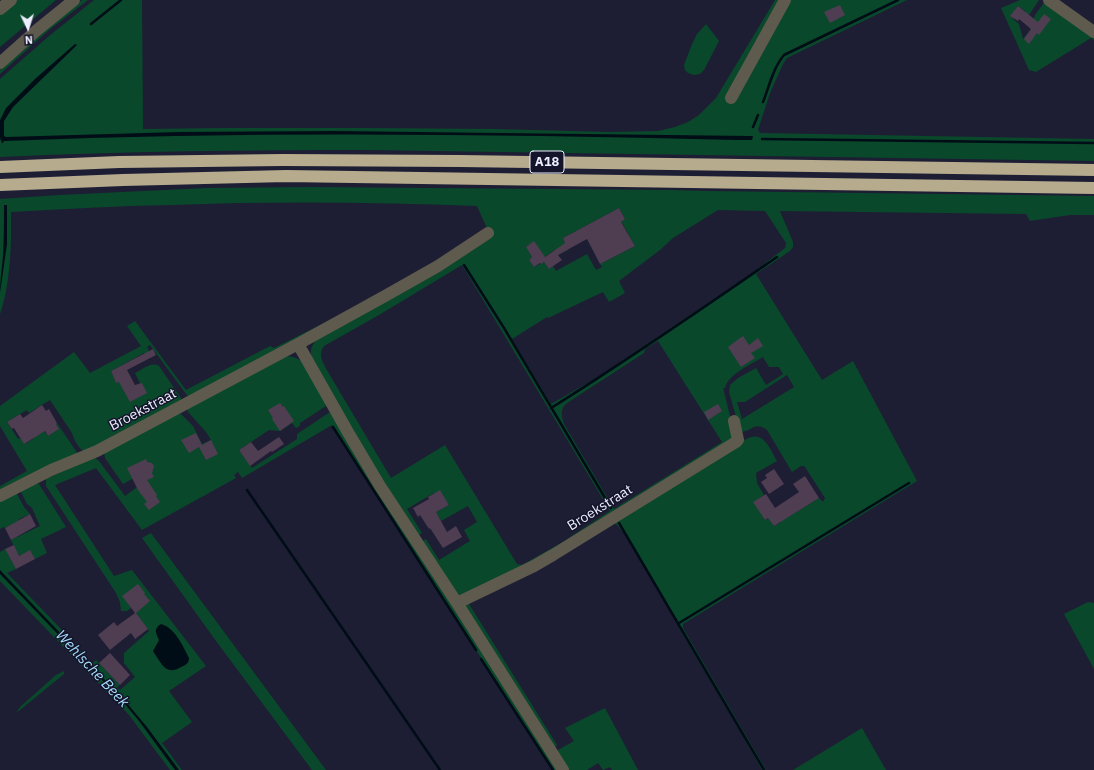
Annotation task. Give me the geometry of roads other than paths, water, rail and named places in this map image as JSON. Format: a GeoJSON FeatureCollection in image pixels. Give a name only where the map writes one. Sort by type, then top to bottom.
{"type":"FeatureCollection","features":[{"type":"Feature","properties":{"kind":"highway","name":"A18"},"geometry":{"type":"LineString","coordinates":[[0,167],[119,162],[290,160],[1094,170]]}},
{"type":"Feature","properties":{"kind":"highway","name":"A18"},"geometry":{"type":"LineString","coordinates":[[0,185],[286,176],[1094,188]]}},
{"type":"Feature","properties":{"kind":"street"},"geometry":{"type":"LineString","coordinates":[[0,9],[11,0]]}},
{"type":"Feature","properties":{"kind":"street"},"geometry":{"type":"LineString","coordinates":[[0,63],[74,0]]}},
{"type":"Feature","properties":{"kind":"street"},"geometry":{"type":"LineString","coordinates":[[730,98],[785,0]]}},
{"type":"Feature","properties":{"kind":"street"},"geometry":{"type":"LineString","coordinates":[[1049,0],[1094,32]]}},
{"type":"Feature","properties":{"kind":"street","name":"Broekstraat"},"geometry":{"type":"LineString","coordinates":[[0,496],[51,470],[103,448],[298,344],[438,266],[488,233]]}},
{"type":"Feature","properties":{"kind":"street"},"geometry":{"type":"LineString","coordinates":[[298,344],[376,479],[563,770]]}},
{"type":"Feature","properties":{"kind":"street","name":"Broekstraat"},"geometry":{"type":"LineString","coordinates":[[457,603],[534,566],[736,442],[738,440],[738,436],[734,421]]}},
{"type":"Feature","properties":{"kind":"water"},"geometry":{"type":"Polygon","coordinates":[[[75,44],[77,45],[13,107],[4,121],[4,136],[179,132],[334,131],[753,136],[752,140],[736,140],[370,134],[96,138],[4,141],[2,143],[0,138],[0,120],[6,108],[35,79],[75,44]]]}},
{"type":"Feature","properties":{"kind":"water"},"geometry":{"type":"Polygon","coordinates":[[[4,205],[7,205],[7,244],[0,293],[3,250],[4,205]]]}},
{"type":"Feature","properties":{"kind":"water"},"geometry":{"type":"Polygon","coordinates":[[[0,570],[126,702],[179,770],[175,770],[124,703],[0,574],[0,570]]]}},
{"type":"Feature","properties":{"kind":"water"},"geometry":{"type":"Polygon","coordinates":[[[161,624],[170,629],[181,643],[189,658],[187,664],[172,670],[165,668],[159,661],[153,651],[159,640],[156,629],[161,624]]]}},
{"type":"Feature","properties":{"kind":"waterway","name":"Wehlsche Beek"},"geometry":{"type":"LineString","coordinates":[[91,24],[121,0]]}},
{"type":"Feature","properties":{"kind":"waterway"},"geometry":{"type":"LineString","coordinates":[[763,102],[774,72],[784,55],[898,0]]}},
{"type":"Feature","properties":{"kind":"waterway"},"geometry":{"type":"LineString","coordinates":[[753,127],[758,115]]}},
{"type":"Feature","properties":{"kind":"waterway"},"geometry":{"type":"LineString","coordinates":[[762,139],[1094,143]]}},
{"type":"Feature","properties":{"kind":"waterway"},"geometry":{"type":"LineString","coordinates":[[551,408],[637,353],[777,257]]}},
{"type":"Feature","properties":{"kind":"waterway"},"geometry":{"type":"LineString","coordinates":[[464,265],[504,328],[611,508]]}},
{"type":"Feature","properties":{"kind":"waterway"},"geometry":{"type":"LineString","coordinates":[[333,427],[476,650]]}},
{"type":"Feature","properties":{"kind":"waterway"},"geometry":{"type":"LineString","coordinates":[[679,623],[909,483]]}},
{"type":"Feature","properties":{"kind":"waterway"},"geometry":{"type":"LineString","coordinates":[[247,490],[440,770]]}},
{"type":"Feature","properties":{"kind":"waterway"},"geometry":{"type":"LineString","coordinates":[[619,523],[764,770]]}},
{"type":"Feature","properties":{"kind":"waterway"},"geometry":{"type":"LineString","coordinates":[[481,659],[553,770]]}}]}
